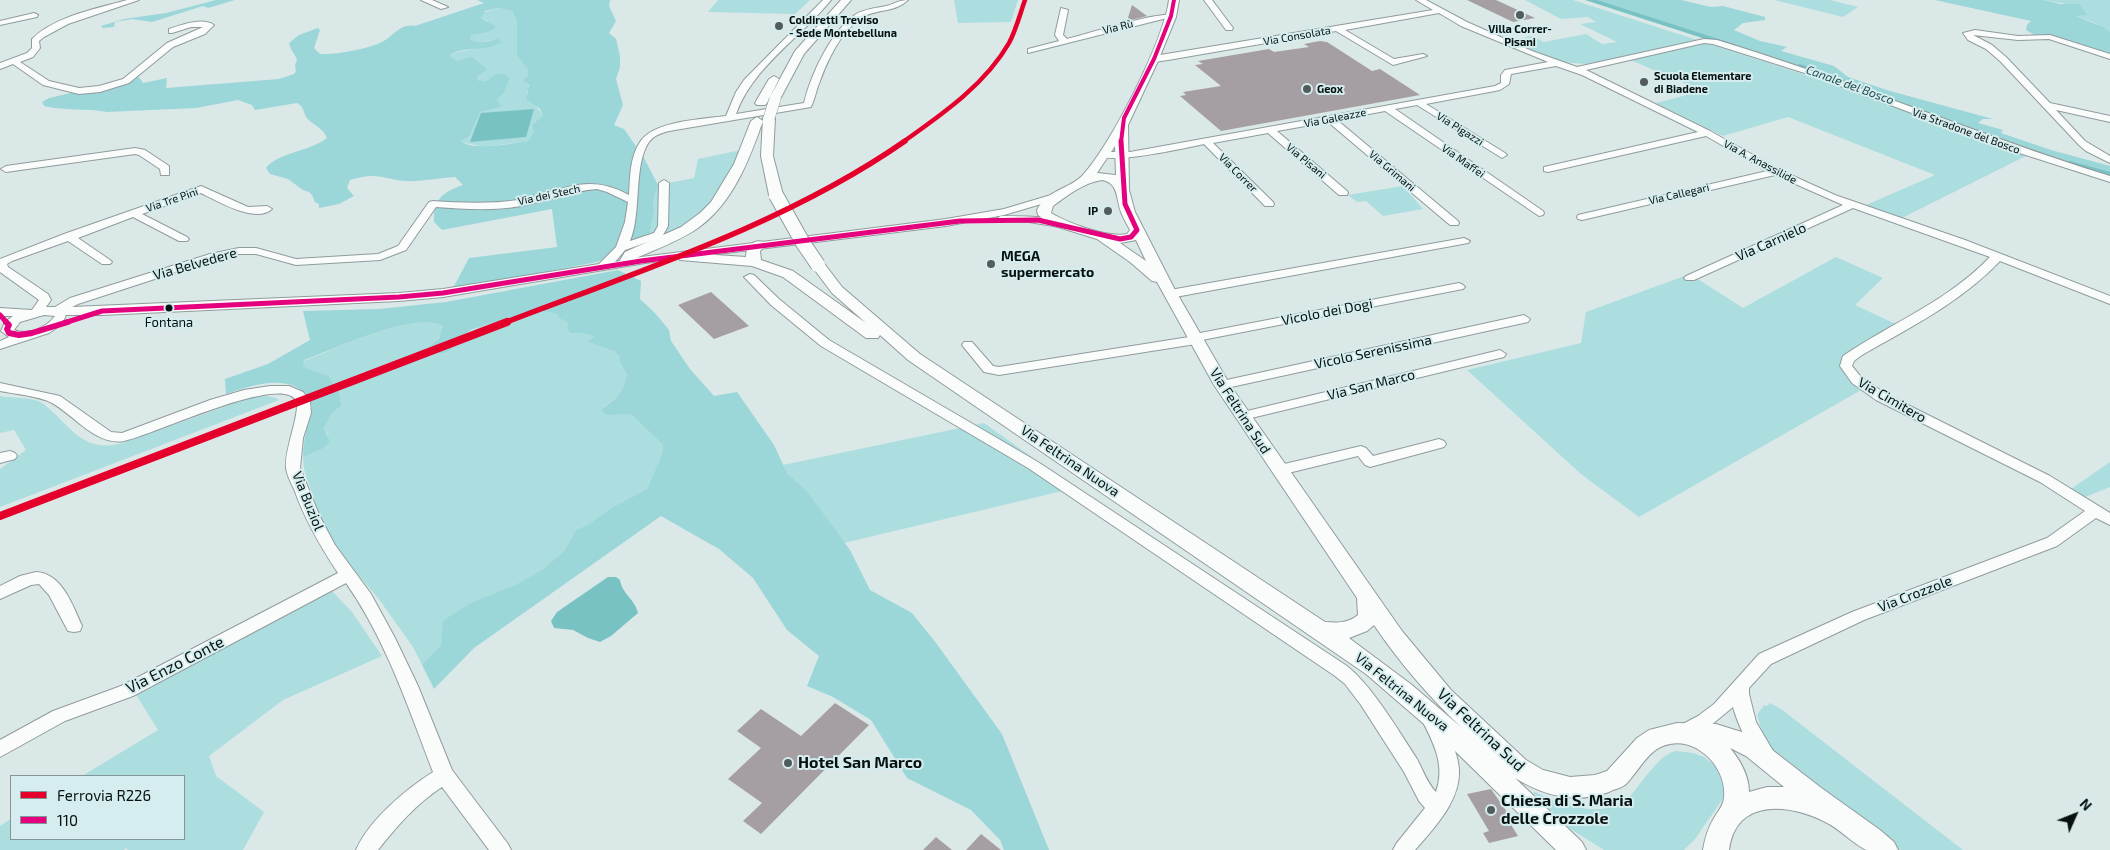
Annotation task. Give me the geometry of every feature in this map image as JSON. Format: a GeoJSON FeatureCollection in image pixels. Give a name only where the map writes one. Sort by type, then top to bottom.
{"type":"FeatureCollection","features":[{"type":"Feature","properties":{"kind":"main road","name":"Via Feltrina Nuova"},"geometry":{"type":"LineString","coordinates":[[846,0],[799,53],[763,120],[767,156],[776,195],[803,243],[837,290],[914,357],[1376,668],[1421,704],[1572,847]]}},
{"type":"Feature","properties":{"kind":"main road"},"geometry":{"type":"LineString","coordinates":[[1137,230],[1133,236],[1115,239],[1066,225],[1051,219],[1044,212],[1048,204],[1086,179],[1104,155],[1154,59],[1172,16],[1174,0]]}},
{"type":"Feature","properties":{"kind":"main road"},"geometry":{"type":"LineString","coordinates":[[621,257],[661,242],[695,225],[711,209],[732,178],[763,120],[761,103],[767,90],[780,69],[799,53]]}},
{"type":"Feature","properties":{"kind":"main road"},"geometry":{"type":"LineString","coordinates":[[1123,189],[1121,156],[1124,118]]}},
{"type":"Feature","properties":{"kind":"main road"},"geometry":{"type":"LineString","coordinates":[[1086,179],[1101,176],[1111,178],[1119,182],[1123,189]]}},
{"type":"Feature","properties":{"kind":"main road","name":"Via Feltrina Sud"},"geometry":{"type":"LineString","coordinates":[[1123,189],[1125,204],[1169,292],[1222,385],[1243,416],[1404,650],[1443,696],[1518,767],[1543,781],[1561,786],[1580,788],[1606,784],[1616,778],[1652,740],[1663,735],[1678,733],[1730,737],[1748,745],[1772,762],[1810,796],[1847,822]]}},
{"type":"Feature","properties":{"kind":"main road","name":"Via Feltrina Sud"},"geometry":{"type":"LineString","coordinates":[[1095,234],[1142,264],[1169,292]]}},
{"type":"Feature","properties":{"kind":"main road"},"geometry":{"type":"LineString","coordinates":[[759,245],[753,250],[759,268]]}},
{"type":"Feature","properties":{"kind":"main road"},"geometry":{"type":"LineString","coordinates":[[681,257],[716,257],[788,274],[871,334],[914,357]]}},
{"type":"Feature","properties":{"kind":"main road"},"geometry":{"type":"LineString","coordinates":[[1316,628],[1338,631],[1364,624],[1369,616],[1367,597]]}},
{"type":"Feature","properties":{"kind":"main road"},"geometry":{"type":"LineString","coordinates":[[1678,733],[1707,743],[1726,758],[1734,774],[1737,786],[1733,811]]}},
{"type":"Feature","properties":{"kind":"main road"},"geometry":{"type":"LineString","coordinates":[[1713,844],[1724,821],[1733,811],[1744,804],[1764,798],[1787,798],[1816,806],[1847,822],[1885,850]]}},
{"type":"Feature","properties":{"kind":"street"},"geometry":{"type":"LineString","coordinates":[[0,66],[15,62],[34,52],[36,48],[35,41],[46,32],[80,18],[135,0]]}},
{"type":"Feature","properties":{"kind":"street"},"geometry":{"type":"LineString","coordinates":[[425,0],[444,7]]}},
{"type":"Feature","properties":{"kind":"street"},"geometry":{"type":"LineString","coordinates":[[730,118],[738,95],[749,79],[800,30],[826,0]]}},
{"type":"Feature","properties":{"kind":"street"},"geometry":{"type":"LineString","coordinates":[[621,257],[629,227],[641,150],[646,140],[652,134],[668,128],[808,105],[816,78],[832,49],[850,23],[866,13],[894,6],[904,0]]}},
{"type":"Feature","properties":{"kind":"street"},"geometry":{"type":"LineString","coordinates":[[1208,0],[1230,28]]}},
{"type":"Feature","properties":{"kind":"street","name":"Via A. Anassilide"},"geometry":{"type":"LineString","coordinates":[[1420,0],[1554,63],[1576,70],[1707,133],[1776,172],[1851,205],[1961,242],[2110,300]]}},
{"type":"Feature","properties":{"kind":"street"},"geometry":{"type":"LineString","coordinates":[[1064,10],[1059,35],[1065,41]]}},
{"type":"Feature","properties":{"kind":"street","name":"Via Consolata"},"geometry":{"type":"LineString","coordinates":[[1154,59],[1440,11]]}},
{"type":"Feature","properties":{"kind":"street"},"geometry":{"type":"LineString","coordinates":[[0,23],[34,15]]}},
{"type":"Feature","properties":{"kind":"street","name":"Via Rù"},"geometry":{"type":"LineString","coordinates":[[1031,50],[1162,16],[1172,16]]}},
{"type":"Feature","properties":{"kind":"street"},"geometry":{"type":"LineString","coordinates":[[15,62],[37,79],[60,88],[79,90],[100,89],[126,81],[170,44],[210,27],[206,24],[190,24],[172,31]]}},
{"type":"Feature","properties":{"kind":"street"},"geometry":{"type":"LineString","coordinates":[[1338,29],[1393,62],[1424,56]]}},
{"type":"Feature","properties":{"kind":"street"},"geometry":{"type":"LineString","coordinates":[[2110,57],[2058,39],[2018,38],[1975,32],[1967,33],[1971,38],[1993,50],[2089,149],[2110,160]]}},
{"type":"Feature","properties":{"kind":"street","name":"Via Stradone del Bosco"},"geometry":{"type":"LineString","coordinates":[[1576,70],[1709,41],[1807,72],[2012,148],[2110,179]]}},
{"type":"Feature","properties":{"kind":"street","name":"Via Galeazze"},"geometry":{"type":"LineString","coordinates":[[1104,155],[1121,156],[1206,142],[1499,87],[1506,83],[1505,75],[1508,72],[1554,63]]}},
{"type":"Feature","properties":{"kind":"street","name":"Via Pigazzi"},"geometry":{"type":"LineString","coordinates":[[1419,103],[1502,155]]}},
{"type":"Feature","properties":{"kind":"street"},"geometry":{"type":"LineString","coordinates":[[2049,106],[2110,120]]}},
{"type":"Feature","properties":{"kind":"street","name":"Via Maffei"},"geometry":{"type":"LineString","coordinates":[[1387,108],[1539,213]]}},
{"type":"Feature","properties":{"kind":"street","name":"Via Grimani"},"geometry":{"type":"LineString","coordinates":[[1330,119],[1454,223]]}},
{"type":"Feature","properties":{"kind":"street","name":"Via Pisani"},"geometry":{"type":"LineString","coordinates":[[1270,130],[1343,193]]}},
{"type":"Feature","properties":{"kind":"street"},"geometry":{"type":"LineString","coordinates":[[1548,169],[1707,133]]}},
{"type":"Feature","properties":{"kind":"street","name":"Via Correr"},"geometry":{"type":"LineString","coordinates":[[1206,142],[1269,204]]}},
{"type":"Feature","properties":{"kind":"street"},"geometry":{"type":"LineString","coordinates":[[2,170],[135,151],[142,152],[166,168],[165,173]]}},
{"type":"Feature","properties":{"kind":"street","name":"Via Callegari"},"geometry":{"type":"LineString","coordinates":[[1582,216],[1776,172]]}},
{"type":"Feature","properties":{"kind":"street"},"geometry":{"type":"LineString","coordinates":[[592,268],[621,257],[658,235],[663,226],[664,183]]}},
{"type":"Feature","properties":{"kind":"street","name":"Via dei Stech"},"geometry":{"type":"LineString","coordinates":[[433,204],[470,206],[518,203],[574,189],[597,186],[612,190],[632,200]]}},
{"type":"Feature","properties":{"kind":"street","name":"Via Tre Pini"},"geometry":{"type":"LineString","coordinates":[[35,312],[45,300],[44,297],[3,270],[1,263],[17,254],[201,188],[246,210],[267,209]]}},
{"type":"Feature","properties":{"kind":"street"},"geometry":{"type":"LineString","coordinates":[[5,332],[0,313],[102,311],[399,298],[452,292],[641,260],[681,257],[759,245],[960,221],[1008,212],[1064,194]]}},
{"type":"Feature","properties":{"kind":"street","name":"Via Belvedere"},"geometry":{"type":"LineString","coordinates":[[58,312],[74,301],[214,256],[239,250],[256,251],[296,262],[380,257],[402,248],[433,204]]}},
{"type":"Feature","properties":{"kind":"street","name":"Via Carnielo"},"geometry":{"type":"LineString","coordinates":[[1690,278],[1851,205]]}},
{"type":"Feature","properties":{"kind":"street","name":"Via Tre Pini"},"geometry":{"type":"LineString","coordinates":[[132,213],[183,239]]}},
{"type":"Feature","properties":{"kind":"street"},"geometry":{"type":"LineString","coordinates":[[960,221],[1029,219],[1066,225]]}},
{"type":"Feature","properties":{"kind":"street"},"geometry":{"type":"LineString","coordinates":[[68,236],[106,262]]}},
{"type":"Feature","properties":{"kind":"street"},"geometry":{"type":"LineString","coordinates":[[1169,292],[1464,242]]}},
{"type":"Feature","properties":{"kind":"street","name":"Via Cimitero"},"geometry":{"type":"LineString","coordinates":[[1998,256],[1982,273],[1945,300],[1858,352],[1848,359],[1846,366],[1856,381],[1881,397],[2045,479],[2110,520]]}},
{"type":"Feature","properties":{"kind":"street"},"geometry":{"type":"LineString","coordinates":[[621,257],[641,260]]}},
{"type":"Feature","properties":{"kind":"street"},"geometry":{"type":"LineString","coordinates":[[759,268],[776,302],[825,342],[1033,466],[1341,671],[1351,679],[1362,693],[1411,766],[1426,795],[1438,808]]}},
{"type":"Feature","properties":{"kind":"street","name":"Vicolo dei Dogi"},"geometry":{"type":"LineString","coordinates":[[968,345],[989,369],[999,372],[1195,339],[1459,287]]}},
{"type":"Feature","properties":{"kind":"street"},"geometry":{"type":"LineString","coordinates":[[0,346],[50,326],[102,311]]}},
{"type":"Feature","properties":{"kind":"street"},"geometry":{"type":"LineString","coordinates":[[5,332],[21,317],[35,312]]}},
{"type":"Feature","properties":{"kind":"street"},"geometry":{"type":"LineString","coordinates":[[50,326],[60,318],[58,312]]}},
{"type":"Feature","properties":{"kind":"street","name":"Vicolo Serenissima"},"geometry":{"type":"LineString","coordinates":[[1222,385],[1524,319]]}},
{"type":"Feature","properties":{"kind":"street"},"geometry":{"type":"LineString","coordinates":[[5,332],[13,335],[26,335]]}},
{"type":"Feature","properties":{"kind":"street","name":"Via San Marco"},"geometry":{"type":"LineString","coordinates":[[1243,416],[1500,354]]}},
{"type":"Feature","properties":{"kind":"street","name":"Via Buziol"},"geometry":{"type":"LineString","coordinates":[[0,387],[54,399],[92,427],[108,436],[122,436],[143,430],[244,394],[289,390],[298,395],[303,401],[304,413],[296,438],[293,468],[312,517],[329,548],[365,598],[387,638],[409,686],[444,775],[502,850]]}},
{"type":"Feature","properties":{"kind":"street"},"geometry":{"type":"LineString","coordinates":[[1280,470],[1361,451],[1370,462],[1439,444]]}},
{"type":"Feature","properties":{"kind":"street","name":"Via Crozzole"},"geometry":{"type":"LineString","coordinates":[[1678,733],[1692,728],[1716,713],[1765,659],[1858,616],[2052,542],[2095,511]]}},
{"type":"Feature","properties":{"kind":"street","name":"Via Enzo Conte"},"geometry":{"type":"LineString","coordinates":[[0,749],[59,716],[127,691],[348,576]]}},
{"type":"Feature","properties":{"kind":"street"},"geometry":{"type":"LineString","coordinates":[[0,593],[24,581],[40,578],[50,582],[74,626]]}},
{"type":"Feature","properties":{"kind":"street"},"geometry":{"type":"LineString","coordinates":[[1741,685],[1741,698],[1747,719],[1772,762]]}},
{"type":"Feature","properties":{"kind":"street"},"geometry":{"type":"LineString","coordinates":[[1403,850],[1438,808],[1448,788],[1451,770],[1450,760],[1441,737],[1421,704]]}},
{"type":"Feature","properties":{"kind":"street"},"geometry":{"type":"LineString","coordinates":[[366,850],[389,821],[415,794],[444,775]]}},
{"type":"Feature","properties":{"kind":"shaded area"},"geometry":{"type":"Polygon","coordinates":[[[216,0],[235,0],[208,8],[203,6],[152,22],[132,19],[115,22],[114,27],[103,28],[101,26],[124,19],[166,13],[216,0]]]}},
{"type":"Feature","properties":{"kind":"shaded area"},"geometry":{"type":"Polygon","coordinates":[[[477,0],[610,0],[609,6],[616,21],[609,33],[616,39],[620,56],[620,67],[616,79],[623,105],[614,125],[624,129],[644,158],[658,185],[653,202],[654,210],[648,244],[597,262],[452,290],[469,258],[557,247],[552,209],[442,230],[434,222],[435,207],[437,202],[450,190],[463,185],[455,177],[404,181],[378,176],[366,176],[350,180],[347,188],[354,196],[339,204],[319,208],[319,204],[315,202],[309,192],[288,179],[270,174],[266,168],[286,155],[312,146],[327,138],[323,131],[306,117],[302,108],[297,103],[255,110],[252,105],[238,100],[196,108],[107,112],[52,108],[44,106],[42,102],[49,98],[139,77],[143,83],[167,78],[166,88],[279,79],[294,74],[296,71],[297,59],[289,43],[299,35],[318,28],[320,30],[314,48],[320,54],[334,54],[368,47],[382,42],[405,26],[415,26],[484,3],[477,0]],[[498,8],[485,11],[481,18],[495,26],[494,29],[472,35],[470,39],[480,42],[499,39],[501,42],[489,47],[460,51],[450,56],[458,61],[471,56],[487,69],[477,77],[478,80],[487,80],[496,74],[503,74],[510,78],[504,93],[497,99],[502,107],[480,112],[469,136],[461,141],[467,144],[493,146],[528,141],[534,131],[532,125],[543,115],[540,109],[526,99],[529,85],[523,80],[528,75],[528,70],[517,56],[517,21],[512,11],[498,8]]]}},
{"type":"Feature","properties":{"kind":"shaded area"},"geometry":{"type":"Polygon","coordinates":[[[718,0],[810,0],[795,14],[708,12],[718,0]]]}},
{"type":"Feature","properties":{"kind":"shaded area"},"geometry":{"type":"Polygon","coordinates":[[[954,0],[1018,0],[1011,22],[958,23],[954,0]]]}},
{"type":"Feature","properties":{"kind":"shaded area"},"geometry":{"type":"Polygon","coordinates":[[[1525,0],[1573,0],[1818,79],[2026,156],[1900,219],[1864,206],[1935,175],[1788,117],[1723,136],[1656,103],[1702,91],[1624,57],[1586,64],[1562,62],[1506,41],[1532,36],[1544,42],[1586,34],[1602,44],[1617,42],[1580,24],[1596,22],[1588,17],[1561,19],[1525,0]]]}},
{"type":"Feature","properties":{"kind":"shaded area"},"geometry":{"type":"Polygon","coordinates":[[[1587,0],[1681,0],[1711,7],[1723,6],[1765,17],[1765,20],[1743,23],[1734,30],[1760,41],[1787,47],[1781,51],[1834,66],[1848,77],[1890,91],[1993,119],[1983,119],[1978,123],[2003,130],[2001,133],[2051,150],[2110,166],[2110,176],[1712,40],[1587,0]]]}},
{"type":"Feature","properties":{"kind":"shaded area"},"geometry":{"type":"Polygon","coordinates":[[[1774,0],[1830,0],[1858,7],[1843,17],[1774,0]]]}},
{"type":"Feature","properties":{"kind":"shaded area"},"geometry":{"type":"Polygon","coordinates":[[[1935,0],[2043,0],[2060,4],[2079,4],[2087,15],[2076,16],[2103,27],[2110,32],[2110,55],[2062,40],[2038,37],[2026,30],[2027,25],[2031,21],[1935,0]]]}},
{"type":"Feature","properties":{"kind":"shaded area"},"geometry":{"type":"Polygon","coordinates":[[[2043,0],[2110,0],[2110,32],[2093,22],[2074,15],[2086,15],[2078,8],[2043,0]]]}},
{"type":"Feature","properties":{"kind":"shaded area"},"geometry":{"type":"Polygon","coordinates":[[[498,8],[512,11],[517,21],[517,56],[528,70],[528,75],[525,77],[529,88],[526,94],[543,115],[535,122],[534,131],[528,141],[484,147],[461,142],[471,131],[472,125],[480,112],[502,107],[497,99],[504,93],[509,81],[492,77],[490,80],[482,82],[477,77],[486,69],[471,56],[458,61],[450,56],[457,52],[498,44],[492,40],[477,43],[470,40],[472,35],[484,33],[488,21],[481,18],[482,13],[498,8]]]}},
{"type":"Feature","properties":{"kind":"shaded area"},"geometry":{"type":"Polygon","coordinates":[[[534,109],[526,137],[470,142],[481,113],[534,109]]]}},
{"type":"Feature","properties":{"kind":"shaded area"},"geometry":{"type":"Polygon","coordinates":[[[741,150],[741,159],[715,202],[683,225],[648,244],[654,210],[653,202],[658,185],[694,178],[698,159],[741,150]]]}},
{"type":"Feature","properties":{"kind":"shaded area"},"geometry":{"type":"Polygon","coordinates":[[[1403,186],[1423,209],[1383,216],[1366,201],[1357,202],[1348,195],[1403,186]]]}},
{"type":"Feature","properties":{"kind":"shaded area"},"geometry":{"type":"Polygon","coordinates":[[[1836,257],[1883,278],[1855,305],[1900,326],[1850,362],[1851,379],[1861,390],[1639,517],[1581,474],[1467,370],[1581,343],[1586,312],[1690,274],[1743,308],[1836,257]]]}},
{"type":"Feature","properties":{"kind":"shaded area"},"geometry":{"type":"Polygon","coordinates":[[[618,270],[641,281],[640,299],[669,330],[671,341],[690,369],[714,396],[737,392],[774,445],[787,473],[807,491],[850,550],[870,590],[912,613],[936,643],[1002,734],[1049,850],[1004,850],[1000,840],[971,810],[907,778],[871,720],[833,697],[807,686],[819,656],[787,630],[753,578],[719,549],[661,516],[474,648],[434,689],[422,665],[441,645],[443,621],[470,603],[515,585],[542,570],[564,551],[576,530],[589,524],[611,508],[647,489],[662,454],[663,445],[631,414],[607,415],[601,410],[618,396],[623,388],[627,375],[620,363],[620,357],[614,351],[588,342],[594,336],[570,333],[567,328],[569,322],[560,319],[557,314],[542,311],[530,312],[481,326],[465,334],[449,351],[445,352],[430,351],[431,345],[439,338],[443,326],[430,323],[413,323],[374,333],[304,360],[303,367],[328,376],[339,393],[341,406],[332,413],[324,428],[330,442],[320,450],[303,457],[307,426],[312,415],[312,405],[300,389],[291,385],[269,383],[226,394],[225,379],[268,364],[310,340],[303,311],[379,309],[446,302],[618,270]]]}},
{"type":"Feature","properties":{"kind":"shaded area"},"geometry":{"type":"Polygon","coordinates":[[[548,311],[557,314],[560,319],[569,321],[570,333],[594,336],[589,342],[614,351],[620,357],[620,364],[627,375],[623,388],[618,396],[601,410],[631,414],[663,445],[662,454],[647,489],[611,508],[589,524],[576,530],[564,551],[542,570],[515,585],[470,603],[457,613],[441,645],[422,665],[413,647],[378,598],[333,546],[321,522],[304,469],[303,457],[320,450],[328,435],[324,428],[332,413],[341,406],[319,373],[302,367],[304,361],[374,333],[413,323],[430,323],[443,326],[439,337],[431,345],[458,343],[461,337],[481,326],[516,318],[526,313],[548,311]]]}},
{"type":"Feature","properties":{"kind":"shaded area"},"geometry":{"type":"Polygon","coordinates":[[[0,396],[40,402],[84,440],[101,445],[123,443],[246,399],[267,396],[279,400],[0,507],[0,469],[26,450],[14,430],[0,433],[0,396]]]}},
{"type":"Feature","properties":{"kind":"shaded area"},"geometry":{"type":"Polygon","coordinates":[[[984,423],[1075,488],[844,543],[807,491],[787,473],[783,465],[984,423]]]}},
{"type":"Feature","properties":{"kind":"shaded area"},"geometry":{"type":"Polygon","coordinates":[[[2110,462],[2110,487],[2085,497],[2071,489],[2110,462]]]}},
{"type":"Feature","properties":{"kind":"shaded area"},"geometry":{"type":"Polygon","coordinates":[[[608,577],[616,577],[620,580],[623,589],[638,613],[611,636],[600,642],[573,630],[554,628],[551,621],[557,612],[608,577]]]}},
{"type":"Feature","properties":{"kind":"shaded area"},"geometry":{"type":"Polygon","coordinates":[[[329,588],[352,612],[382,656],[283,700],[209,756],[216,776],[264,812],[243,850],[128,850],[126,848],[124,850],[0,850],[0,826],[10,820],[10,840],[185,840],[185,775],[84,775],[158,730],[135,693],[329,588]]]}},
{"type":"Feature","properties":{"kind":"shaded area"},"geometry":{"type":"Polygon","coordinates":[[[1770,703],[1781,709],[1963,850],[1900,850],[1772,750],[1762,731],[1757,715],[1764,705],[1767,706],[1770,703]]]}},
{"type":"Feature","properties":{"kind":"shaded area"},"geometry":{"type":"Polygon","coordinates":[[[1676,751],[1693,753],[1704,757],[1716,767],[1724,782],[1724,797],[1695,839],[1684,850],[1604,850],[1569,828],[1533,793],[1535,792],[1570,806],[1596,809],[1608,808],[1620,804],[1630,796],[1660,760],[1676,751]]]}},
{"type":"Feature","properties":{"kind":"building","name":"Villa Correr- Pisani"},"geometry":{"type":"Polygon","coordinates":[[[1467,0],[1496,0],[1535,18],[1513,22],[1467,0]]]}},
{"type":"Feature","properties":{"kind":"building"},"geometry":{"type":"Polygon","coordinates":[[[1132,5],[1147,16],[1127,21],[1132,5]]]}},
{"type":"Feature","properties":{"kind":"building","name":"Geox"},"geometry":{"type":"Polygon","coordinates":[[[1320,41],[1327,42],[1372,71],[1380,69],[1420,95],[1221,131],[1180,96],[1186,95],[1183,92],[1221,86],[1195,65],[1203,64],[1198,61],[1269,49],[1274,52],[1309,47],[1304,44],[1320,41]]]}},
{"type":"Feature","properties":{"kind":"building"},"geometry":{"type":"Polygon","coordinates":[[[711,292],[749,326],[714,339],[678,305],[711,292]]]}},
{"type":"Feature","properties":{"kind":"building","name":"Hotel San Marco"},"geometry":{"type":"Polygon","coordinates":[[[835,703],[869,725],[761,834],[743,821],[762,803],[728,779],[761,748],[737,731],[761,709],[801,736],[835,703]]]}},
{"type":"Feature","properties":{"kind":"building","name":"Chiesa di S. Maria delle Crozzole"},"geometry":{"type":"Polygon","coordinates":[[[1491,789],[1514,822],[1510,823],[1518,836],[1489,843],[1483,833],[1489,831],[1467,794],[1491,789]]]}},
{"type":"Feature","properties":{"kind":"building"},"geometry":{"type":"Polygon","coordinates":[[[981,834],[1001,850],[966,850],[981,834]]]}},
{"type":"Feature","properties":{"kind":"building"},"geometry":{"type":"Polygon","coordinates":[[[936,837],[952,850],[923,850],[936,837]]]}},
{"type":"Feature","properties":{"kind":"waterway","name":"Canale del Bosco"},"geometry":{"type":"LineString","coordinates":[[1589,0],[1733,45]]}},
{"type":"Feature","properties":{"kind":"waterway","name":"Canale del Bosco"},"geometry":{"type":"LineString","coordinates":[[1800,67],[1865,90]]}},
{"type":"Feature","properties":{"kind":"waterway","name":"Canale del Bosco"},"geometry":{"type":"LineString","coordinates":[[2070,164],[2110,175]]}},
{"type":"Feature","properties":{"kind":"rail line","name":"R226"},"geometry":{"type":"LineString","coordinates":[[0,516],[681,255],[789,207],[859,170],[893,149],[925,127],[956,102],[992,67],[1004,51],[1016,27],[1025,0]]}},
{"type":"Feature","properties":{"kind":"transit line","name":"110"},"geometry":{"type":"LineString","coordinates":[[0,315],[9,325],[7,329],[9,333],[19,335],[32,333],[102,311],[399,297],[443,293],[641,261],[960,221],[1038,220],[1120,239],[1131,237],[1137,230],[1125,204],[1123,189],[1121,144],[1124,118],[1154,59],[1171,16],[1174,0]]}},
{"type":"Feature","properties":{"kind":"place","name":"Villa Correr- Pisani"},"geometry":{"type":"Point","coordinates":[1520,15]}},
{"type":"Feature","properties":{"kind":"place","name":"Coldiretti Treviso - Sede Montebelluna"},"geometry":{"type":"Point","coordinates":[779,26]}},
{"type":"Feature","properties":{"kind":"place","name":"Scuola Elementare di Biadene"},"geometry":{"type":"Point","coordinates":[1644,82]}},
{"type":"Feature","properties":{"kind":"place","name":"Geox"},"geometry":{"type":"Point","coordinates":[1307,89]}},
{"type":"Feature","properties":{"kind":"place","name":"IP"},"geometry":{"type":"Point","coordinates":[1108,211]}},
{"type":"Feature","properties":{"kind":"place","name":"MEGA supermercato"},"geometry":{"type":"Point","coordinates":[991,264]}},
{"type":"Feature","properties":{"kind":"place","name":"Fontana"},"geometry":{"type":"Point","coordinates":[169,308]}},
{"type":"Feature","properties":{"kind":"place","name":"Hotel San Marco"},"geometry":{"type":"Point","coordinates":[788,763]}},
{"type":"Feature","properties":{"kind":"place","name":"Chiesa di S. Maria delle Crozzole"},"geometry":{"type":"Point","coordinates":[1491,810]}}]}
